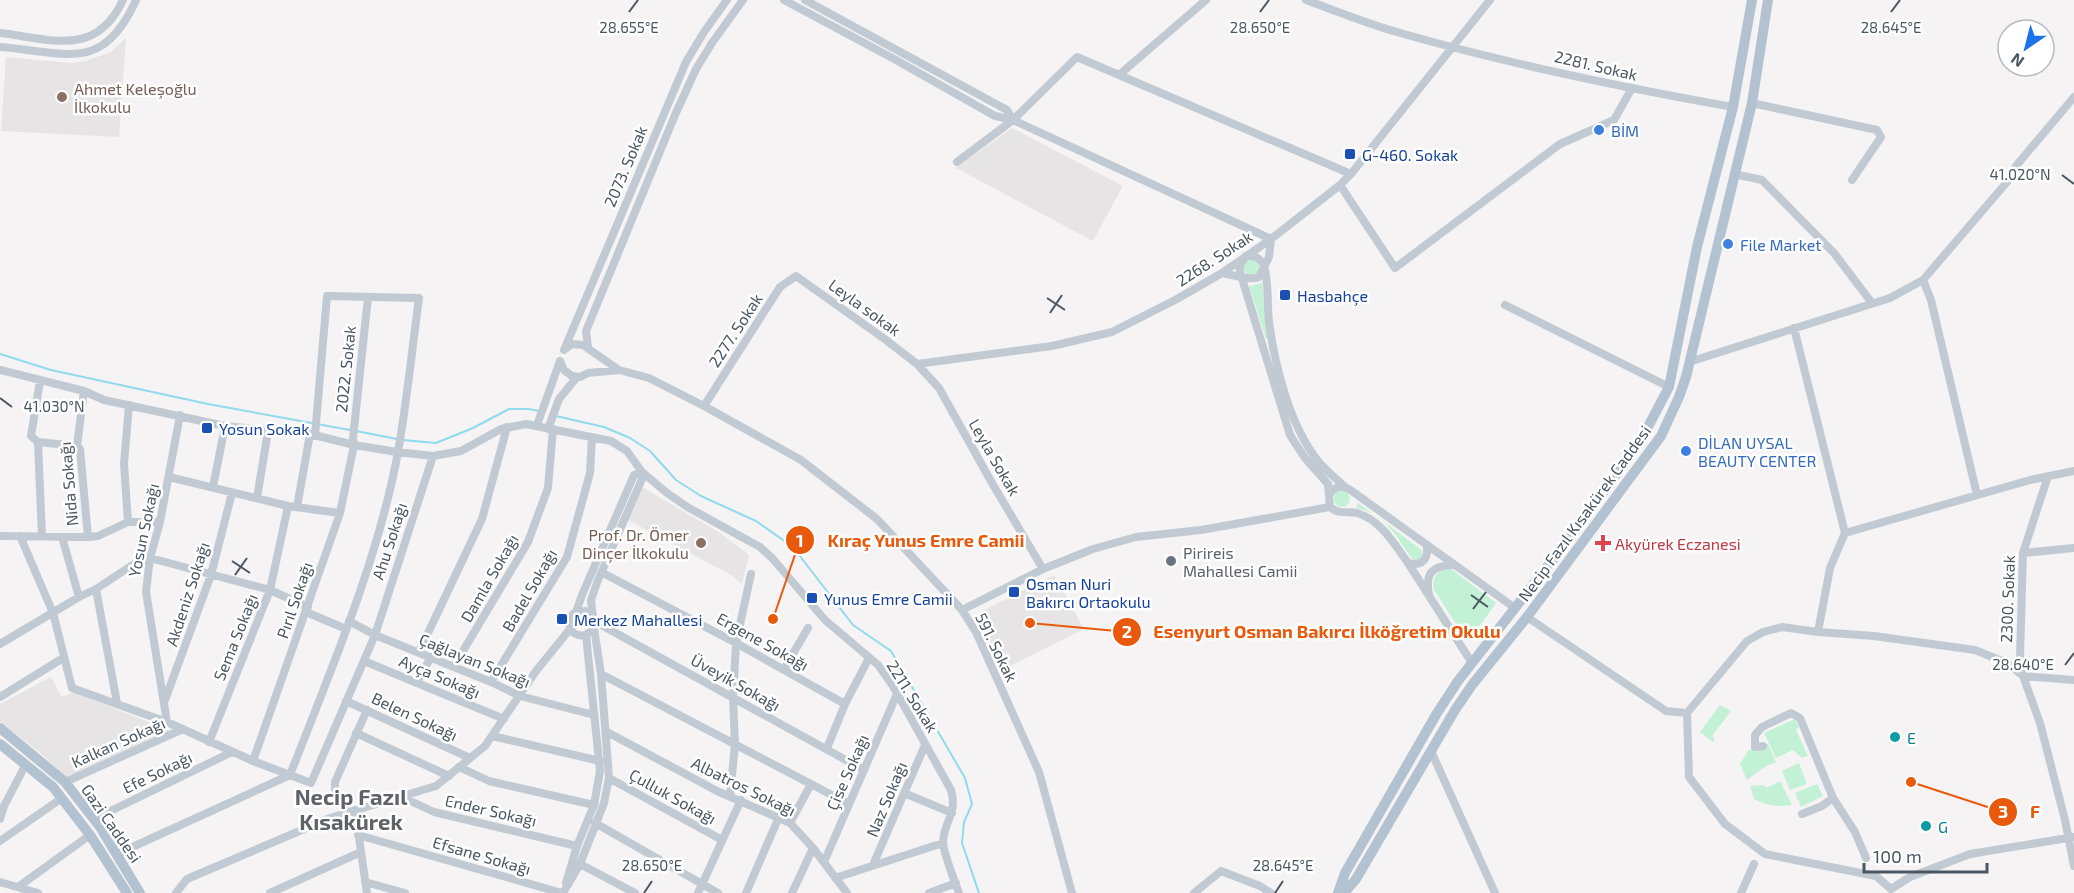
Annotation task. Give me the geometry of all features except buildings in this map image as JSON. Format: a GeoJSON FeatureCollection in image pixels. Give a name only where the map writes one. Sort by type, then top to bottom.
{"type":"FeatureCollection","features":[{"type":"Feature","properties":{"kind":"main road","name":"Necip Fazıl Kısakürek Caddesi"},"geometry":{"type":"LineString","coordinates":[[1338,893],[1345,873],[1437,713],[1472,663],[1572,535],[1641,440],[1669,387],[1698,247],[1733,107],[1752,0]]}},
{"type":"Feature","properties":{"kind":"main road","name":"Necip Fazıl Kısakürek Caddesi"},"geometry":{"type":"LineString","coordinates":[[1344,893],[1356,879],[1472,685],[1527,617],[1662,436],[1679,397],[1689,362],[1752,103],[1768,0]]}},
{"type":"Feature","properties":{"kind":"main road"},"geometry":{"type":"LineString","coordinates":[[1733,107],[1752,103]]}},
{"type":"Feature","properties":{"kind":"main road"},"geometry":{"type":"LineString","coordinates":[[1675,365],[1689,362]]}},
{"type":"Feature","properties":{"kind":"main road"},"geometry":{"type":"LineString","coordinates":[[1515,608],[1527,617]]}},
{"type":"Feature","properties":{"kind":"main road","name":"Gazi Caddesi"},"geometry":{"type":"LineString","coordinates":[[0,728],[65,782],[94,819],[141,893]]}},
{"type":"Feature","properties":{"kind":"main road","name":"Gazi Caddesi"},"geometry":{"type":"LineString","coordinates":[[0,744],[26,764],[62,798],[90,835],[127,893]]}},
{"type":"Feature","properties":{"kind":"street","name":"2073. Sokak"},"geometry":{"type":"LineString","coordinates":[[564,350],[686,62],[727,0]]}},
{"type":"Feature","properties":{"kind":"street","name":"2073. Sokak"},"geometry":{"type":"LineString","coordinates":[[590,350],[586,331],[675,115],[696,69],[743,0]]}},
{"type":"Feature","properties":{"kind":"street"},"geometry":{"type":"LineString","coordinates":[[784,0],[995,116],[1013,120],[1271,239],[1271,248],[1265,268],[1257,279],[1222,273]]}},
{"type":"Feature","properties":{"kind":"street"},"geometry":{"type":"LineString","coordinates":[[805,0],[1007,110],[1013,120]]}},
{"type":"Feature","properties":{"kind":"street"},"geometry":{"type":"LineString","coordinates":[[1119,75],[1206,0]]}},
{"type":"Feature","properties":{"kind":"street","name":"2281. Sokak"},"geometry":{"type":"LineString","coordinates":[[1306,0],[1395,32],[1453,48],[1632,88],[1733,107]]}},
{"type":"Feature","properties":{"kind":"street","name":"2268. Sokak"},"geometry":{"type":"LineString","coordinates":[[917,364],[1052,346],[1112,332],[1222,273],[1271,239],[1351,174],[1490,0]]}},
{"type":"Feature","properties":{"kind":"street"},"geometry":{"type":"LineString","coordinates":[[0,33],[62,40],[86,39],[99,32],[113,19],[122,2],[134,3],[124,23],[109,42],[94,51],[62,54],[0,47]]}},
{"type":"Feature","properties":{"kind":"street"},"geometry":{"type":"LineString","coordinates":[[957,162],[1013,120],[1077,57],[1351,174]]}},
{"type":"Feature","properties":{"kind":"street"},"geometry":{"type":"LineString","coordinates":[[1340,185],[1395,268],[1560,144],[1614,120],[1632,88]]}},
{"type":"Feature","properties":{"kind":"street"},"geometry":{"type":"LineString","coordinates":[[1689,362],[1890,298],[1923,280],[2007,182],[2016,166],[2074,97]]}},
{"type":"Feature","properties":{"kind":"street"},"geometry":{"type":"LineString","coordinates":[[1752,103],[1877,130],[1881,137],[1852,180]]}},
{"type":"Feature","properties":{"kind":"street"},"geometry":{"type":"LineString","coordinates":[[1734,174],[1762,180],[1834,253],[1872,303]]}},
{"type":"Feature","properties":{"kind":"street"},"geometry":{"type":"LineString","coordinates":[[1330,507],[1328,484],[1305,458],[1290,435],[1242,276],[1240,265],[1246,256],[1258,258],[1265,268],[1269,323],[1274,351],[1296,425],[1310,451],[1320,464],[1347,488],[1515,608]]}},
{"type":"Feature","properties":{"kind":"street","name":"Leyla sokak"},"geometry":{"type":"LineString","coordinates":[[796,276],[917,364]]}},
{"type":"Feature","properties":{"kind":"street","name":"2277. Sokak"},"geometry":{"type":"LineString","coordinates":[[704,406],[780,287],[796,276]]}},
{"type":"Feature","properties":{"kind":"street"},"geometry":{"type":"LineString","coordinates":[[1923,280],[1931,300],[1977,495]]}},
{"type":"Feature","properties":{"kind":"street","name":"Sema Sokağı"},"geometry":{"type":"LineString","coordinates":[[209,742],[270,590],[314,433],[327,296],[368,297]]}},
{"type":"Feature","properties":{"kind":"street"},"geometry":{"type":"LineString","coordinates":[[117,854],[290,775],[348,625],[379,527],[398,450],[419,298],[368,297]]}},
{"type":"Feature","properties":{"kind":"street","name":"2022. Sokak"},"geometry":{"type":"LineString","coordinates":[[353,441],[368,297]]}},
{"type":"Feature","properties":{"kind":"street"},"geometry":{"type":"LineString","coordinates":[[1505,305],[1669,387]]}},
{"type":"Feature","properties":{"kind":"street"},"geometry":{"type":"LineString","coordinates":[[1794,328],[1845,533],[1830,568],[1818,632]]}},
{"type":"Feature","properties":{"kind":"street"},"geometry":{"type":"LineString","coordinates":[[0,370],[84,391],[104,400],[225,426],[314,433],[433,456],[461,451],[507,427],[537,423],[564,350],[572,344],[583,345],[619,370]]}},
{"type":"Feature","properties":{"kind":"street"},"geometry":{"type":"LineString","coordinates":[[588,373],[593,366],[590,350]]}},
{"type":"Feature","properties":{"kind":"street"},"geometry":{"type":"LineString","coordinates":[[560,361],[564,370],[577,377]]}},
{"type":"Feature","properties":{"kind":"street","name":"Leyla Sokak"},"geometry":{"type":"LineString","coordinates":[[917,364],[939,388],[1043,568]]}},
{"type":"Feature","properties":{"kind":"street"},"geometry":{"type":"LineString","coordinates":[[550,428],[559,399],[577,377],[588,373],[619,370]]}},
{"type":"Feature","properties":{"kind":"street","name":"591. Sokak"},"geometry":{"type":"LineString","coordinates":[[619,370],[649,378],[801,460],[877,519],[962,610],[976,632],[1039,772],[1072,893]]}},
{"type":"Feature","properties":{"kind":"street"},"geometry":{"type":"LineString","coordinates":[[40,381],[31,436],[38,442],[77,446]]}},
{"type":"Feature","properties":{"kind":"street","name":"Nida Sokağı"},"geometry":{"type":"LineString","coordinates":[[84,391],[77,446],[80,449],[88,537]]}},
{"type":"Feature","properties":{"kind":"street"},"geometry":{"type":"LineString","coordinates":[[128,522],[124,464],[129,405]]}},
{"type":"Feature","properties":{"kind":"street","name":"Yosun Sokağı"},"geometry":{"type":"LineString","coordinates":[[167,722],[146,592],[150,558],[160,522],[180,415]]}},
{"type":"Feature","properties":{"kind":"street","name":"2211. Sokak"},"geometry":{"type":"LineString","coordinates":[[537,423],[611,441],[627,452],[642,472],[689,508],[760,547],[825,620],[878,665],[951,790],[954,800],[943,843]]}},
{"type":"Feature","properties":{"kind":"street"},"geometry":{"type":"LineString","coordinates":[[213,487],[225,426]]}},
{"type":"Feature","properties":{"kind":"street"},"geometry":{"type":"LineString","coordinates":[[419,652],[482,519],[507,427]]}},
{"type":"Feature","properties":{"kind":"street","name":"Damla Sokağı"},"geometry":{"type":"LineString","coordinates":[[454,666],[504,586],[528,542],[548,488],[550,428]]}},
{"type":"Feature","properties":{"kind":"street"},"geometry":{"type":"LineString","coordinates":[[257,498],[268,431]]}},
{"type":"Feature","properties":{"kind":"street","name":"Badel Sokağı"},"geometry":{"type":"LineString","coordinates":[[491,682],[567,557],[590,473],[592,437]]}},
{"type":"Feature","properties":{"kind":"street","name":"Pırıl Sokağı"},"geometry":{"type":"LineString","coordinates":[[253,761],[340,513],[353,441]]}},
{"type":"Feature","properties":{"kind":"street"},"geometry":{"type":"LineString","coordinates":[[38,442],[42,536]]}},
{"type":"Feature","properties":{"kind":"street","name":"Ahu Sokağı"},"geometry":{"type":"LineString","coordinates":[[290,775],[311,783],[375,635],[433,456]]}},
{"type":"Feature","properties":{"kind":"street"},"geometry":{"type":"LineString","coordinates":[[1845,533],[2073,470]]}},
{"type":"Feature","properties":{"kind":"street"},"geometry":{"type":"LineString","coordinates":[[176,893],[187,879],[330,818],[436,786],[485,746],[536,671],[570,629],[570,620],[576,612],[634,475],[642,472],[642,479],[591,600],[601,674],[609,778],[604,803],[580,864],[563,893]]}},
{"type":"Feature","properties":{"kind":"street","name":"2300. Sokak"},"geometry":{"type":"LineString","coordinates":[[2048,476],[2023,553],[2020,657],[2023,676],[2040,723],[2071,837],[2074,866]]}},
{"type":"Feature","properties":{"kind":"street"},"geometry":{"type":"LineString","coordinates":[[169,477],[292,507],[340,513]]}},
{"type":"Feature","properties":{"kind":"street"},"geometry":{"type":"LineString","coordinates":[[1329,494],[1336,487],[1347,488],[1354,496],[1354,504],[1349,511],[1341,513]]}},
{"type":"Feature","properties":{"kind":"street","name":"Akdeniz Sokağı"},"geometry":{"type":"LineString","coordinates":[[165,703],[212,575],[232,493]]}},
{"type":"Feature","properties":{"kind":"street"},"geometry":{"type":"LineString","coordinates":[[962,610],[1043,568],[1093,549],[1136,537],[1201,530],[1330,507],[1341,513],[1358,513],[1382,528],[1408,563],[1472,663]]}},
{"type":"Feature","properties":{"kind":"street"},"geometry":{"type":"LineString","coordinates":[[0,536],[88,537],[98,536],[128,522],[160,522]]}},
{"type":"Feature","properties":{"kind":"street"},"geometry":{"type":"LineString","coordinates":[[20,536],[53,614],[72,688],[167,722],[232,752],[290,775]]}},
{"type":"Feature","properties":{"kind":"street"},"geometry":{"type":"LineString","coordinates":[[62,537],[80,597]]}},
{"type":"Feature","properties":{"kind":"street"},"geometry":{"type":"LineString","coordinates":[[1408,563],[1416,565],[1423,563],[1428,555],[1427,547]]}},
{"type":"Feature","properties":{"kind":"street"},"geometry":{"type":"LineString","coordinates":[[2023,553],[2074,548]]}},
{"type":"Feature","properties":{"kind":"street"},"geometry":{"type":"LineString","coordinates":[[0,644],[96,589],[134,564],[150,558]]}},
{"type":"Feature","properties":{"kind":"street","name":"Çağlayan Sokağı"},"geometry":{"type":"LineString","coordinates":[[150,558],[270,590],[307,609],[454,666],[520,696],[594,715]]}},
{"type":"Feature","properties":{"kind":"street"},"geometry":{"type":"LineString","coordinates":[[1430,598],[1427,581],[1429,576],[1437,567],[1453,565]]}},
{"type":"Feature","properties":{"kind":"street","name":"Ergene Sokağı"},"geometry":{"type":"LineString","coordinates":[[602,572],[846,704]]}},
{"type":"Feature","properties":{"kind":"street"},"geometry":{"type":"LineString","coordinates":[[730,796],[735,744],[733,698],[736,643],[751,574]]}},
{"type":"Feature","properties":{"kind":"street"},"geometry":{"type":"LineString","coordinates":[[96,589],[117,703]]}},
{"type":"Feature","properties":{"kind":"street"},"geometry":{"type":"LineString","coordinates":[[576,612],[585,611],[593,621]]}},
{"type":"Feature","properties":{"kind":"street"},"geometry":{"type":"LineString","coordinates":[[1527,617],[1666,711],[1687,713]]}},
{"type":"Feature","properties":{"kind":"street"},"geometry":{"type":"LineString","coordinates":[[563,893],[598,788],[600,761],[586,635],[593,621]]}},
{"type":"Feature","properties":{"kind":"street","name":"Üveyik Sokağı"},"geometry":{"type":"LineString","coordinates":[[593,621],[864,770]]}},
{"type":"Feature","properties":{"kind":"street"},"geometry":{"type":"LineString","coordinates":[[2071,837],[1971,854],[1910,877],[1891,891],[1876,876],[1765,854],[1725,824],[1689,777],[1687,713],[1747,641],[1763,632],[1782,627],[1874,636],[1975,650],[2007,663],[2023,676],[2074,680]]}},
{"type":"Feature","properties":{"kind":"street"},"geometry":{"type":"LineString","coordinates":[[784,669],[808,628]]}},
{"type":"Feature","properties":{"kind":"street"},"geometry":{"type":"LineString","coordinates":[[570,629],[578,636],[586,635]]}},
{"type":"Feature","properties":{"kind":"street"},"geometry":{"type":"LineString","coordinates":[[417,682],[431,657]]}},
{"type":"Feature","properties":{"kind":"street"},"geometry":{"type":"LineString","coordinates":[[0,697],[63,658]]}},
{"type":"Feature","properties":{"kind":"street"},"geometry":{"type":"LineString","coordinates":[[826,748],[869,658]]}},
{"type":"Feature","properties":{"kind":"street","name":"Ayça Sokağı"},"geometry":{"type":"LineString","coordinates":[[363,661],[504,719]]}},
{"type":"Feature","properties":{"kind":"street"},"geometry":{"type":"LineString","coordinates":[[601,674],[849,804]]}},
{"type":"Feature","properties":{"kind":"street","name":"Çise Sokağı"},"geometry":{"type":"LineString","coordinates":[[824,862],[897,694]]}},
{"type":"Feature","properties":{"kind":"street","name":"Belen Sokağı"},"geometry":{"type":"LineString","coordinates":[[346,701],[470,758]]}},
{"type":"Feature","properties":{"kind":"street"},"geometry":{"type":"LineString","coordinates":[[367,893],[352,811],[335,790],[335,782],[368,710]]}},
{"type":"Feature","properties":{"kind":"street"},"geometry":{"type":"LineString","coordinates":[[1763,746],[1755,747],[1755,735],[1762,727],[1791,713],[1800,718],[1833,798],[1855,832],[1866,858]]}},
{"type":"Feature","properties":{"kind":"street","name":"Kalkan Sokağı"},"geometry":{"type":"LineString","coordinates":[[65,782],[183,729]]}},
{"type":"Feature","properties":{"kind":"street","name":"Albatros Sokağı"},"geometry":{"type":"LineString","coordinates":[[606,732],[730,796],[790,823],[813,848],[847,893]]}},
{"type":"Feature","properties":{"kind":"street"},"geometry":{"type":"LineString","coordinates":[[356,733],[448,776]]}},
{"type":"Feature","properties":{"kind":"street"},"geometry":{"type":"LineString","coordinates":[[492,736],[600,761]]}},
{"type":"Feature","properties":{"kind":"street","name":"Naz Sokağı"},"geometry":{"type":"LineString","coordinates":[[873,866],[925,745]]}},
{"type":"Feature","properties":{"kind":"street"},"geometry":{"type":"LineString","coordinates":[[1431,751],[1495,893]]}},
{"type":"Feature","properties":{"kind":"street","name":"Efe Sokağı"},"geometry":{"type":"LineString","coordinates":[[94,819],[232,752]]}},
{"type":"Feature","properties":{"kind":"street"},"geometry":{"type":"LineString","coordinates":[[0,819],[2,806],[26,764]]}},
{"type":"Feature","properties":{"kind":"street"},"geometry":{"type":"LineString","coordinates":[[459,767],[489,781],[594,805]]}},
{"type":"Feature","properties":{"kind":"street","name":"Çulluk Sokağı"},"geometry":{"type":"LineString","coordinates":[[609,778],[722,840]]}},
{"type":"Feature","properties":{"kind":"street"},"geometry":{"type":"LineString","coordinates":[[790,823],[811,784]]}},
{"type":"Feature","properties":{"kind":"street"},"geometry":{"type":"LineString","coordinates":[[904,793],[952,813]]}},
{"type":"Feature","properties":{"kind":"street","name":"Ender Sokağı"},"geometry":{"type":"LineString","coordinates":[[400,796],[434,812],[577,846]]}},
{"type":"Feature","properties":{"kind":"street"},"geometry":{"type":"LineString","coordinates":[[0,841],[62,798]]}},
{"type":"Feature","properties":{"kind":"street"},"geometry":{"type":"LineString","coordinates":[[1802,814],[1822,806],[1833,798]]}},
{"type":"Feature","properties":{"kind":"street"},"geometry":{"type":"LineString","coordinates":[[698,893],[741,800]]}},
{"type":"Feature","properties":{"kind":"street"},"geometry":{"type":"LineString","coordinates":[[746,893],[779,818]]}},
{"type":"Feature","properties":{"kind":"street"},"geometry":{"type":"LineString","coordinates":[[595,823],[718,893]]}},
{"type":"Feature","properties":{"kind":"street"},"geometry":{"type":"LineString","coordinates":[[18,887],[90,835]]}},
{"type":"Feature","properties":{"kind":"street","name":"Efsane Sokağı"},"geometry":{"type":"LineString","coordinates":[[358,835],[563,893]]}},
{"type":"Feature","properties":{"kind":"street"},"geometry":{"type":"LineString","coordinates":[[835,878],[943,843],[959,893]]}},
{"type":"Feature","properties":{"kind":"street"},"geometry":{"type":"LineString","coordinates":[[792,893],[813,848]]}},
{"type":"Feature","properties":{"kind":"street"},"geometry":{"type":"LineString","coordinates":[[270,893],[361,852]]}},
{"type":"Feature","properties":{"kind":"street"},"geometry":{"type":"LineString","coordinates":[[580,864],[635,893]]}},
{"type":"Feature","properties":{"kind":"street"},"geometry":{"type":"LineString","coordinates":[[1741,893],[1754,864]]}},
{"type":"Feature","properties":{"kind":"street"},"geometry":{"type":"LineString","coordinates":[[1194,893],[1221,871],[1260,886],[1271,893]]}},
{"type":"Feature","properties":{"kind":"street"},"geometry":{"type":"LineString","coordinates":[[0,882],[38,893]]}},
{"type":"Feature","properties":{"kind":"street"},"geometry":{"type":"LineString","coordinates":[[365,882],[405,893]]}},
{"type":"Feature","properties":{"kind":"street"},"geometry":{"type":"LineString","coordinates":[[929,893],[956,883]]}},
{"type":"Feature","properties":{"kind":"shaded area","name":"Ahmet Keleşoğlu İlkokulu"},"geometry":{"type":"Polygon","coordinates":[[[126,38],[119,137],[1,131],[6,57],[72,63],[85,61],[111,52],[126,38]]]}},
{"type":"Feature","properties":{"kind":"shaded area"},"geometry":{"type":"Polygon","coordinates":[[[1012,128],[1123,186],[1093,241],[956,168],[1012,128]]]}},
{"type":"Feature","properties":{"kind":"shaded area","name":"Prof. Dr. Ömer Dinçer İlkokulu"},"geometry":{"type":"Polygon","coordinates":[[[640,486],[717,531],[749,555],[742,584],[731,575],[626,519],[640,486]]]}},
{"type":"Feature","properties":{"kind":"shaded area"},"geometry":{"type":"Polygon","coordinates":[[[1054,575],[1084,629],[1004,669],[980,625],[979,615],[984,610],[1054,575]]]}},
{"type":"Feature","properties":{"kind":"shaded area"},"geometry":{"type":"Polygon","coordinates":[[[51,677],[62,697],[73,692],[171,731],[65,777],[44,756],[0,722],[0,704],[51,677]]]}},
{"type":"Feature","properties":{"kind":"green space"},"geometry":{"type":"Polygon","coordinates":[[[1251,259],[1257,261],[1259,267],[1257,273],[1251,275],[1245,273],[1243,267],[1245,261],[1251,259]]]}},
{"type":"Feature","properties":{"kind":"green space"},"geometry":{"type":"Polygon","coordinates":[[[1262,283],[1268,338],[1266,339],[1249,286],[1262,283]]]}},
{"type":"Feature","properties":{"kind":"green space"},"geometry":{"type":"Polygon","coordinates":[[[1342,491],[1350,499],[1342,507],[1334,499],[1342,491]]]}},
{"type":"Feature","properties":{"kind":"green space"},"geometry":{"type":"Polygon","coordinates":[[[1358,503],[1374,515],[1356,508],[1358,503]]]}},
{"type":"Feature","properties":{"kind":"green space"},"geometry":{"type":"Polygon","coordinates":[[[1383,521],[1422,550],[1422,557],[1419,560],[1412,559],[1396,535],[1383,521]]]}},
{"type":"Feature","properties":{"kind":"green space"},"geometry":{"type":"Polygon","coordinates":[[[1445,569],[1451,569],[1496,603],[1469,641],[1434,590],[1435,577],[1445,569]]]}},
{"type":"Feature","properties":{"kind":"green space"},"geometry":{"type":"Polygon","coordinates":[[[1720,705],[1731,711],[1712,736],[1715,739],[1713,742],[1700,732],[1720,705]]]}},
{"type":"Feature","properties":{"kind":"green space"},"geometry":{"type":"Polygon","coordinates":[[[1795,719],[1799,727],[1796,730],[1808,756],[1802,758],[1793,750],[1776,758],[1764,733],[1795,719]]]}},
{"type":"Feature","properties":{"kind":"green space"},"geometry":{"type":"Polygon","coordinates":[[[1768,744],[1776,762],[1766,766],[1747,780],[1740,764],[1748,751],[1753,748],[1757,752],[1758,749],[1768,744]]]}},
{"type":"Feature","properties":{"kind":"green space"},"geometry":{"type":"Polygon","coordinates":[[[1799,763],[1807,784],[1790,790],[1782,771],[1799,763]]]}},
{"type":"Feature","properties":{"kind":"green space"},"geometry":{"type":"Polygon","coordinates":[[[1780,781],[1792,805],[1773,805],[1754,799],[1750,786],[1764,785],[1766,788],[1780,781]]]}},
{"type":"Feature","properties":{"kind":"green space"},"geometry":{"type":"Polygon","coordinates":[[[1817,784],[1823,796],[1801,807],[1795,793],[1817,784]]]}},
{"type":"Feature","properties":{"kind":"waterway"},"geometry":{"type":"LineString","coordinates":[[0,354],[51,370],[208,404],[350,430]]}},
{"type":"Feature","properties":{"kind":"waterway"},"geometry":{"type":"LineString","coordinates":[[403,440],[436,443],[473,428],[509,409],[539,411]]}},
{"type":"Feature","properties":{"kind":"waterway"},"geometry":{"type":"LineString","coordinates":[[556,416],[604,427],[630,438],[650,451],[676,480],[701,496],[756,521],[793,547],[853,625],[891,651],[965,778],[972,804],[964,822],[962,843],[979,893]]}},
{"type":"Feature","properties":{"kind":"waterway"},"geometry":{"type":"LineString","coordinates":[[356,431],[397,439]]}},
{"type":"Feature","properties":{"kind":"place","name":"Ahmet Keleşoğlu İlkokulu"},"geometry":{"type":"Point","coordinates":[62,97]}},
{"type":"Feature","properties":{"kind":"place","name":"BİM"},"geometry":{"type":"Point","coordinates":[1599,130]}},
{"type":"Feature","properties":{"kind":"place","name":"G-460. Sokak"},"geometry":{"type":"Point","coordinates":[1350,154]}},
{"type":"Feature","properties":{"kind":"place","name":"File Market"},"geometry":{"type":"Point","coordinates":[1728,244]}},
{"type":"Feature","properties":{"kind":"place","name":"Hasbahçe"},"geometry":{"type":"Point","coordinates":[1285,295]}},
{"type":"Feature","properties":{"kind":"place","name":"Yosun Sokak"},"geometry":{"type":"Point","coordinates":[207,428]}},
{"type":"Feature","properties":{"kind":"place","name":"DİLAN UYSAL BEAUTY CENTER"},"geometry":{"type":"Point","coordinates":[1686,451]}},
{"type":"Feature","properties":{"kind":"place","name":"Prof. Dr. Ömer Dinçer İlkokulu"},"geometry":{"type":"Point","coordinates":[701,543]}},
{"type":"Feature","properties":{"kind":"place","name":"Akyürek Eczanesi"},"geometry":{"type":"Point","coordinates":[1603,543]}},
{"type":"Feature","properties":{"kind":"place","name":"Pirireis Mahallesi Camii"},"geometry":{"type":"Point","coordinates":[1171,561]}},
{"type":"Feature","properties":{"kind":"place","name":"Osman Nuri Bakırcı Ortaokulu"},"geometry":{"type":"Point","coordinates":[1014,592]}},
{"type":"Feature","properties":{"kind":"place","name":"Yunus Emre Camii"},"geometry":{"type":"Point","coordinates":[812,598]}},
{"type":"Feature","properties":{"kind":"place","name":"Merkez Mahallesi"},"geometry":{"type":"Point","coordinates":[562,619]}},
{"type":"Feature","properties":{"kind":"place","name":"Kıraç Yunus Emre Camii"},"geometry":{"type":"Point","coordinates":[773,619]}},
{"type":"Feature","properties":{"kind":"place","name":"Esenyurt Osman Bakırcı İlköğretim Okulu"},"geometry":{"type":"Point","coordinates":[1030,623]}},
{"type":"Feature","properties":{"kind":"place","name":"E"},"geometry":{"type":"Point","coordinates":[1895,737]}},
{"type":"Feature","properties":{"kind":"place","name":"F"},"geometry":{"type":"Point","coordinates":[1911,782]}},
{"type":"Feature","properties":{"kind":"place","name":"G"},"geometry":{"type":"Point","coordinates":[1926,826]}},
{"type":"Feature","properties":{"kind":"district","name":"Necip Fazıl Kısakürek"},"geometry":{"type":"Point","coordinates":[351,808]}}]}
